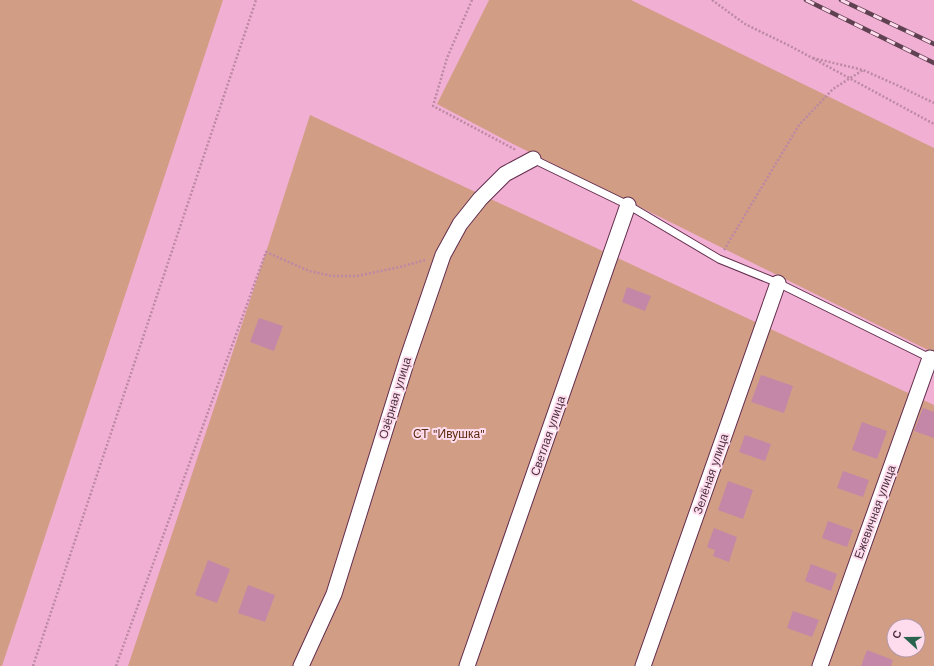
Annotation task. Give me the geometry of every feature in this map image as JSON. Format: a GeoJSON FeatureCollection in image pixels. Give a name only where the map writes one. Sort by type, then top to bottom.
{"type":"FeatureCollection","features":[{"type":"Feature","properties":{"kind":"street","name":"Озёрная улица"},"geometry":{"type":"LineString","coordinates":[[301,666],[334,594],[406,360],[443,255],[460,224],[480,199],[505,174],[533,159]]}},
{"type":"Feature","properties":{"kind":"street","name":"Светлая улица"},"geometry":{"type":"LineString","coordinates":[[467,666],[628,205]]}},
{"type":"Feature","properties":{"kind":"street","name":"Зелёная улица"},"geometry":{"type":"LineString","coordinates":[[643,666],[778,283]]}},
{"type":"Feature","properties":{"kind":"street","name":"Ежевичная улица"},"geometry":{"type":"LineString","coordinates":[[820,666],[932,359]]}},
{"type":"Feature","properties":{"kind":"lane"},"geometry":{"type":"LineString","coordinates":[[533,159],[628,205],[719,259],[778,283],[932,359]]}},
{"type":"Feature","properties":{"kind":"path"},"geometry":{"type":"LineString","coordinates":[[33,666],[256,0]]}},
{"type":"Feature","properties":{"kind":"path"},"geometry":{"type":"LineString","coordinates":[[472,0],[446,58],[433,106],[533,159]]}},
{"type":"Feature","properties":{"kind":"path"},"geometry":{"type":"LineString","coordinates":[[712,0],[744,24],[809,56],[934,124]]}},
{"type":"Feature","properties":{"kind":"path"},"geometry":{"type":"LineString","coordinates":[[809,56],[863,70],[934,103]]}},
{"type":"Feature","properties":{"kind":"path"},"geometry":{"type":"LineString","coordinates":[[719,259],[799,125],[833,89],[863,70]]}},
{"type":"Feature","properties":{"kind":"path"},"geometry":{"type":"LineString","coordinates":[[116,666],[266,252],[309,271],[332,276],[357,276],[400,267],[443,255]]}},
{"type":"Feature","properties":{"kind":"green space"},"geometry":{"type":"Polygon","coordinates":[[[0,0],[223,0],[2,666],[0,666],[0,0]]]}},
{"type":"Feature","properties":{"kind":"green space"},"geometry":{"type":"Polygon","coordinates":[[[489,0],[631,0],[934,148],[934,353],[509,142],[437,104],[489,0]]]}},
{"type":"Feature","properties":{"kind":"green space","name":"СТ \"Ивушка\""},"geometry":{"type":"Polygon","coordinates":[[[310,115],[934,405],[934,666],[128,666],[310,115]]]}},
{"type":"Feature","properties":{"kind":"building"},"geometry":{"type":"Polygon","coordinates":[[[627,287],[651,296],[645,311],[622,302],[627,287]]]}},
{"type":"Feature","properties":{"kind":"building"},"geometry":{"type":"Polygon","coordinates":[[[259,318],[283,326],[274,351],[250,342],[259,318]]]}},
{"type":"Feature","properties":{"kind":"building"},"geometry":{"type":"Polygon","coordinates":[[[761,375],[793,386],[784,413],[751,402],[761,375]]]}},
{"type":"Feature","properties":{"kind":"building"},"geometry":{"type":"Polygon","coordinates":[[[923,408],[934,412],[934,438],[914,431],[923,408]]]}},
{"type":"Feature","properties":{"kind":"building"},"geometry":{"type":"Polygon","coordinates":[[[862,422],[887,431],[877,459],[852,450],[862,422]]]}},
{"type":"Feature","properties":{"kind":"building"},"geometry":{"type":"Polygon","coordinates":[[[745,435],[771,444],[765,461],[739,452],[745,435]]]}},
{"type":"Feature","properties":{"kind":"building"},"geometry":{"type":"Polygon","coordinates":[[[843,471],[869,480],[863,497],[837,488],[843,471]]]}},
{"type":"Feature","properties":{"kind":"building"},"geometry":{"type":"Polygon","coordinates":[[[728,481],[753,490],[743,519],[718,510],[728,481]]]}},
{"type":"Feature","properties":{"kind":"building"},"geometry":{"type":"Polygon","coordinates":[[[828,521],[853,530],[847,547],[822,538],[828,521]]]}},
{"type":"Feature","properties":{"kind":"building"},"geometry":{"type":"Polygon","coordinates":[[[714,528],[737,537],[729,562],[713,556],[715,550],[707,547],[714,528]]]}},
{"type":"Feature","properties":{"kind":"building"},"geometry":{"type":"Polygon","coordinates":[[[208,560],[230,569],[217,603],[195,595],[208,560]]]}},
{"type":"Feature","properties":{"kind":"building"},"geometry":{"type":"Polygon","coordinates":[[[811,564],[837,574],[831,591],[805,581],[811,564]]]}},
{"type":"Feature","properties":{"kind":"building"},"geometry":{"type":"Polygon","coordinates":[[[248,585],[275,595],[265,622],[238,613],[248,585]]]}},
{"type":"Feature","properties":{"kind":"building"},"geometry":{"type":"Polygon","coordinates":[[[793,611],[819,620],[812,637],[787,628],[793,611]]]}},
{"type":"Feature","properties":{"kind":"building"},"geometry":{"type":"Polygon","coordinates":[[[867,650],[893,660],[891,666],[861,666],[867,650]]]}},
{"type":"Feature","properties":{"kind":"railway"},"geometry":{"type":"LineString","coordinates":[[806,0],[934,63]]}},
{"type":"Feature","properties":{"kind":"railway"},"geometry":{"type":"LineString","coordinates":[[841,0],[934,44]]}}]}
